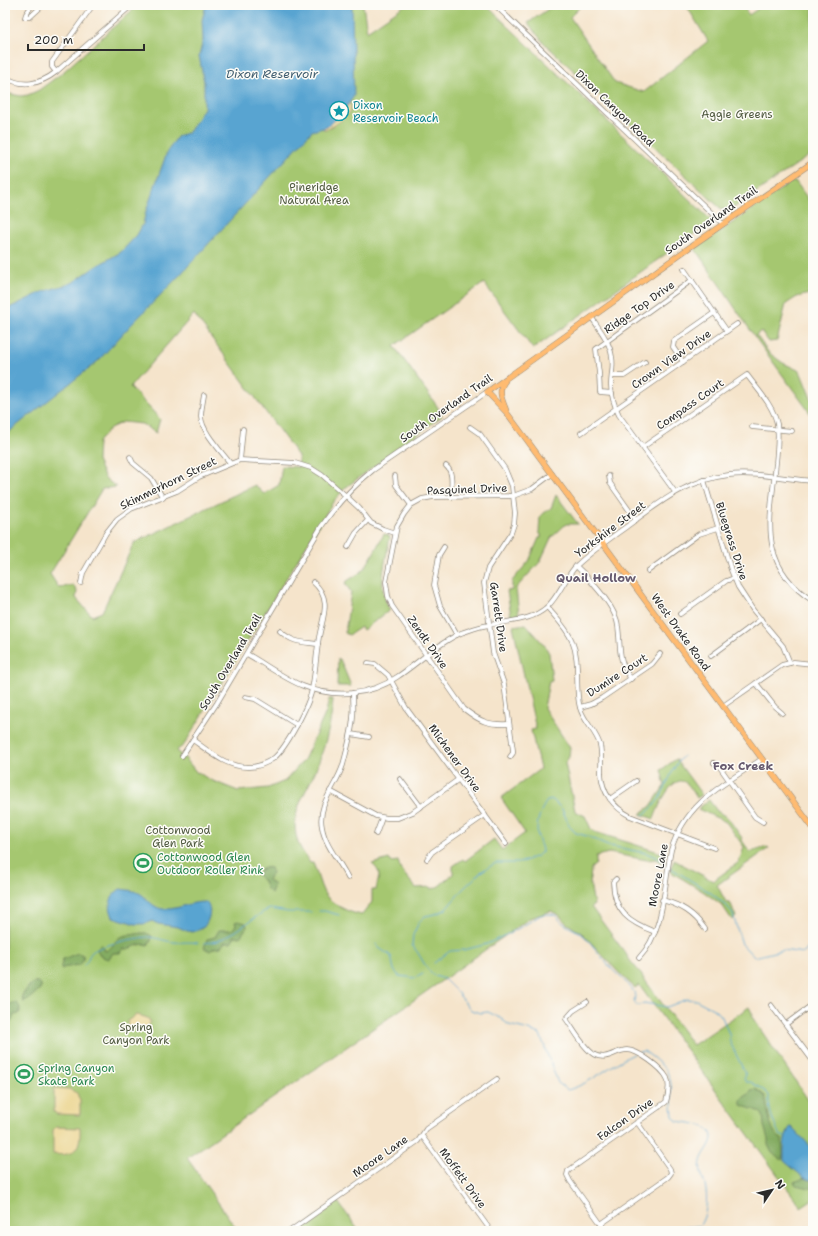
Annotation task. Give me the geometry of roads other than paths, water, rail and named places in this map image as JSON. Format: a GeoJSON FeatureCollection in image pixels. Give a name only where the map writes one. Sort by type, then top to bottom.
{"type":"FeatureCollection","features":[{"type":"Feature","properties":{"kind":"main road","name":"South Overland Trail"},"geometry":{"type":"LineString","coordinates":[[487,392],[723,224],[813,162]]}},
{"type":"Feature","properties":{"kind":"main road"},"geometry":{"type":"LineString","coordinates":[[507,378],[502,385],[500,393],[507,413]]}},
{"type":"Feature","properties":{"kind":"main road","name":"West Drake Road"},"geometry":{"type":"LineString","coordinates":[[487,392],[507,413],[813,828]]}},
{"type":"Feature","properties":{"kind":"street"},"geometry":{"type":"LineString","coordinates":[[32,5],[26,14],[26,17],[30,17],[43,5]]}},
{"type":"Feature","properties":{"kind":"street"},"geometry":{"type":"LineString","coordinates":[[56,72],[52,67],[52,62],[94,5]]}},
{"type":"Feature","properties":{"kind":"street"},"geometry":{"type":"LineString","coordinates":[[5,77],[16,83],[31,84],[45,79],[56,72],[132,5]]}},
{"type":"Feature","properties":{"kind":"street","name":"Dixon Canyon Road"},"geometry":{"type":"LineString","coordinates":[[495,5],[723,224]]}},
{"type":"Feature","properties":{"kind":"street"},"geometry":{"type":"LineString","coordinates":[[684,269],[727,331]]}},
{"type":"Feature","properties":{"kind":"street","name":"Ridge Top Drive"},"geometry":{"type":"LineString","coordinates":[[612,394],[600,392],[596,349],[692,280]]}},
{"type":"Feature","properties":{"kind":"street"},"geometry":{"type":"LineString","coordinates":[[683,362],[674,347],[674,341],[714,313]]}},
{"type":"Feature","properties":{"kind":"street"},"geometry":{"type":"LineString","coordinates":[[592,318],[607,340],[612,358],[612,394],[619,415],[675,492]]}},
{"type":"Feature","properties":{"kind":"street","name":"Crown View Drive"},"geometry":{"type":"LineString","coordinates":[[581,433],[737,324]]}},
{"type":"Feature","properties":{"kind":"street"},"geometry":{"type":"LineString","coordinates":[[612,376],[624,376],[645,362]]}},
{"type":"Feature","properties":{"kind":"street","name":"Compass Court"},"geometry":{"type":"LineString","coordinates":[[643,447],[747,375],[770,406],[775,415],[778,430]]}},
{"type":"Feature","properties":{"kind":"street","name":"South Overland Trail"},"geometry":{"type":"LineString","coordinates":[[182,756],[217,704],[334,507],[360,480],[373,470],[487,392]]}},
{"type":"Feature","properties":{"kind":"street","name":"Skimmerhorn Street"},"geometry":{"type":"LineString","coordinates":[[204,395],[201,412],[202,422],[209,435],[230,463]]}},
{"type":"Feature","properties":{"kind":"street","name":"Garrett Drive"},"geometry":{"type":"LineString","coordinates":[[470,427],[480,434],[505,469],[511,481],[513,496],[515,518],[511,533],[488,568],[485,576],[484,589],[493,653],[504,684],[513,750],[510,757]]}},
{"type":"Feature","properties":{"kind":"street"},"geometry":{"type":"LineString","coordinates":[[752,427],[792,431]]}},
{"type":"Feature","properties":{"kind":"street"},"geometry":{"type":"LineString","coordinates":[[240,460],[243,429]]}},
{"type":"Feature","properties":{"kind":"street"},"geometry":{"type":"LineString","coordinates":[[778,430],[770,522],[770,542],[776,562],[787,579],[798,590],[813,601]]}},
{"type":"Feature","properties":{"kind":"street"},"geometry":{"type":"LineString","coordinates":[[130,457],[133,463],[151,478],[163,498]]}},
{"type":"Feature","properties":{"kind":"street","name":"Skimmerhorn Street"},"geometry":{"type":"LineString","coordinates":[[81,583],[83,573],[106,533],[117,519],[137,506],[177,492],[199,477],[240,460],[295,463],[306,466],[317,472],[345,495],[359,508],[368,520]]}},
{"type":"Feature","properties":{"kind":"street"},"geometry":{"type":"LineString","coordinates":[[446,466],[449,468],[451,473],[451,497]]}},
{"type":"Feature","properties":{"kind":"street","name":"Pasquinel Drive"},"geometry":{"type":"LineString","coordinates":[[411,505],[427,498],[513,496],[532,489],[552,474]]}},
{"type":"Feature","properties":{"kind":"street","name":"Yorkshire Street"},"geometry":{"type":"LineString","coordinates":[[247,654],[295,682],[312,689],[337,693],[353,693],[376,688],[392,681],[457,635],[489,624],[525,619],[534,616],[547,607],[557,596],[576,566],[603,544],[675,492],[704,480],[729,475],[742,474],[813,481]]}},
{"type":"Feature","properties":{"kind":"street"},"geometry":{"type":"LineString","coordinates":[[348,546],[356,533],[368,520],[383,529],[395,533],[400,520],[411,505],[396,485],[395,476]]}},
{"type":"Feature","properties":{"kind":"street"},"geometry":{"type":"LineString","coordinates":[[609,476],[610,483],[636,520]]}},
{"type":"Feature","properties":{"kind":"street","name":"Bluegrass Drive"},"geometry":{"type":"LineString","coordinates":[[704,480],[734,578],[746,602],[786,651],[790,663]]}},
{"type":"Feature","properties":{"kind":"street"},"geometry":{"type":"LineString","coordinates":[[648,571],[699,534],[718,528]]}},
{"type":"Feature","properties":{"kind":"street","name":"Zendt Drive"},"geometry":{"type":"LineString","coordinates":[[395,533],[386,582],[388,596],[392,606],[464,709],[486,723],[510,724]]}},
{"type":"Feature","properties":{"kind":"street"},"geometry":{"type":"LineString","coordinates":[[444,547],[439,555],[434,585],[440,606],[457,635]]}},
{"type":"Feature","properties":{"kind":"street"},"geometry":{"type":"LineString","coordinates":[[576,566],[591,580],[614,612],[618,625],[621,661],[625,671],[631,679]]}},
{"type":"Feature","properties":{"kind":"street"},"geometry":{"type":"LineString","coordinates":[[680,614],[726,581],[734,578]]}},
{"type":"Feature","properties":{"kind":"street"},"geometry":{"type":"LineString","coordinates":[[193,740],[228,763],[238,767],[253,767],[266,763],[281,751],[308,704],[312,689],[325,606],[319,588],[313,582]]}},
{"type":"Feature","properties":{"kind":"street"},"geometry":{"type":"LineString","coordinates":[[547,607],[565,629],[572,642],[576,664],[580,707],[584,718],[600,746],[602,781],[610,799],[620,810],[630,816],[714,848]]}},
{"type":"Feature","properties":{"kind":"street"},"geometry":{"type":"LineString","coordinates":[[711,656],[761,619]]}},
{"type":"Feature","properties":{"kind":"street"},"geometry":{"type":"LineString","coordinates":[[280,631],[288,638],[295,641],[318,644]]}},
{"type":"Feature","properties":{"kind":"street","name":"Dumire Court"},"geometry":{"type":"LineString","coordinates":[[580,707],[597,702],[655,662],[660,654]]}},
{"type":"Feature","properties":{"kind":"street","name":"Michener Drive"},"geometry":{"type":"LineString","coordinates":[[368,663],[376,664],[381,667],[392,681],[406,708],[506,844]]}},
{"type":"Feature","properties":{"kind":"street"},"geometry":{"type":"LineString","coordinates":[[723,706],[775,668],[790,663],[813,664]]}},
{"type":"Feature","properties":{"kind":"street"},"geometry":{"type":"LineString","coordinates":[[756,683],[775,707],[782,712]]}},
{"type":"Feature","properties":{"kind":"street"},"geometry":{"type":"LineString","coordinates":[[348,878],[331,849],[321,825],[322,811],[341,770],[350,734],[354,717],[353,693]]}},
{"type":"Feature","properties":{"kind":"street"},"geometry":{"type":"LineString","coordinates":[[245,697],[255,700],[297,724]]}},
{"type":"Feature","properties":{"kind":"street"},"geometry":{"type":"LineString","coordinates":[[350,734],[369,737]]}},
{"type":"Feature","properties":{"kind":"street","name":"Moore Lane"},"geometry":{"type":"LineString","coordinates":[[639,958],[655,932],[669,860],[677,834],[688,816],[699,803],[762,759]]}},
{"type":"Feature","properties":{"kind":"street"},"geometry":{"type":"LineString","coordinates":[[714,763],[719,766],[730,780],[755,817],[763,822]]}},
{"type":"Feature","properties":{"kind":"street"},"geometry":{"type":"LineString","coordinates":[[400,778],[420,807]]}},
{"type":"Feature","properties":{"kind":"street"},"geometry":{"type":"LineString","coordinates":[[330,791],[374,815],[382,818],[392,818],[404,816],[420,807],[459,779]]}},
{"type":"Feature","properties":{"kind":"street"},"geometry":{"type":"LineString","coordinates":[[610,799],[636,781]]}},
{"type":"Feature","properties":{"kind":"street"},"geometry":{"type":"LineString","coordinates":[[427,859],[432,852],[485,815]]}},
{"type":"Feature","properties":{"kind":"street"},"geometry":{"type":"LineString","coordinates":[[376,834],[382,818]]}},
{"type":"Feature","properties":{"kind":"street"},"geometry":{"type":"LineString","coordinates":[[616,879],[613,882],[614,895],[622,912],[635,924],[655,932]]}},
{"type":"Feature","properties":{"kind":"street"},"geometry":{"type":"LineString","coordinates":[[662,900],[674,903],[689,911],[705,929]]}},
{"type":"Feature","properties":{"kind":"street","name":"Falcon Drive"},"geometry":{"type":"LineString","coordinates":[[587,1002],[573,1011],[566,1019],[588,1049],[596,1055],[602,1057],[627,1050],[647,1058],[655,1064],[667,1078],[668,1093],[666,1102],[568,1171],[567,1175],[570,1181],[606,1231]]}},
{"type":"Feature","properties":{"kind":"street"},"geometry":{"type":"LineString","coordinates":[[786,1024],[813,1004]]}},
{"type":"Feature","properties":{"kind":"street"},"geometry":{"type":"LineString","coordinates":[[771,1005],[813,1062]]}},
{"type":"Feature","properties":{"kind":"street","name":"Moore Lane"},"geometry":{"type":"LineString","coordinates":[[290,1231],[418,1141],[426,1129],[497,1079]]}},
{"type":"Feature","properties":{"kind":"street"},"geometry":{"type":"LineString","coordinates":[[601,1224],[668,1177],[671,1173],[670,1169],[638,1122]]}},
{"type":"Feature","properties":{"kind":"street","name":"Moffett Drive"},"geometry":{"type":"LineString","coordinates":[[422,1136],[491,1231]]}},
{"type":"Feature","properties":{"kind":"water","name":"Dixon Reservoir"},"geometry":{"type":"Polygon","coordinates":[[[206,5],[352,5],[354,96],[341,115],[327,127],[312,131],[178,277],[98,361],[5,435],[5,310],[42,292],[72,283],[95,267],[121,252],[137,235],[143,224],[146,211],[167,152],[177,137],[190,131],[204,108],[204,82],[199,56],[203,40],[202,20],[206,5]]]}},
{"type":"Feature","properties":{"kind":"water"},"geometry":{"type":"Polygon","coordinates":[[[120,889],[130,890],[141,894],[154,906],[160,909],[169,909],[206,902],[210,911],[209,918],[204,927],[193,932],[178,927],[158,924],[152,921],[144,924],[135,924],[113,917],[110,909],[110,902],[116,892],[120,889]]]}},
{"type":"Feature","properties":{"kind":"water"},"geometry":{"type":"Polygon","coordinates":[[[791,1126],[813,1149],[813,1179],[810,1180],[803,1177],[784,1161],[785,1138],[791,1126]]]}},
{"type":"Feature","properties":{"kind":"waterway"},"geometry":{"type":"LineString","coordinates":[[643,815],[657,802],[677,763],[683,756]]}},
{"type":"Feature","properties":{"kind":"waterway"},"geometry":{"type":"LineString","coordinates":[[634,1054],[585,1083],[568,1090],[558,1083],[540,1034],[509,1025],[500,1018],[488,1012],[480,1013],[471,1010],[457,992],[444,979],[435,976],[428,970],[412,945],[413,935],[419,922],[425,916],[445,910],[463,889],[482,871],[496,863],[519,863],[537,856],[542,852],[537,828],[540,813],[547,801],[553,800],[562,809],[570,827],[576,833],[610,846],[646,853],[656,857],[667,865]]}},
{"type":"Feature","properties":{"kind":"waterway"},"geometry":{"type":"LineString","coordinates":[[669,867],[711,893],[726,905],[732,912],[742,944],[754,957],[782,950],[804,953],[813,942]]}},
{"type":"Feature","properties":{"kind":"waterway"},"geometry":{"type":"LineString","coordinates":[[204,943],[218,941],[270,909],[288,912],[311,912]]}},
{"type":"Feature","properties":{"kind":"waterway"},"geometry":{"type":"LineString","coordinates":[[319,911],[339,915]]}},
{"type":"Feature","properties":{"kind":"waterway"},"geometry":{"type":"LineString","coordinates":[[434,963],[450,951],[464,950],[487,944],[514,931],[541,915],[551,914],[557,916],[562,923],[581,933],[610,967],[629,985],[634,992],[634,1001],[636,1005],[644,1003],[667,1007],[687,999],[696,1000],[717,1011],[722,1017],[729,1034],[730,1042],[746,1075],[744,1079],[746,1082],[751,1082],[769,1095],[769,1105],[775,1126],[780,1135],[785,1137]]}},
{"type":"Feature","properties":{"kind":"waterway"},"geometry":{"type":"LineString","coordinates":[[84,965],[92,952],[96,949],[111,944],[144,937],[173,942],[198,943]]}},
{"type":"Feature","properties":{"kind":"waterway"},"geometry":{"type":"LineString","coordinates":[[376,944],[379,948],[391,956],[394,970],[399,976],[415,978],[423,974]]}},
{"type":"Feature","properties":{"kind":"waterway"},"geometry":{"type":"LineString","coordinates":[[639,1052],[644,1051],[655,1059],[667,1072],[671,1086],[673,1116],[677,1121],[705,1127],[712,1136],[711,1143],[702,1158],[700,1165],[706,1195],[706,1207],[702,1222],[699,1226],[673,1228],[666,1231]]}},
{"type":"Feature","properties":{"kind":"place","name":"Dixon Reservoir Beach"},"geometry":{"type":"Point","coordinates":[339,111]}},
{"type":"Feature","properties":{"kind":"place","name":"Cottonwood Glen Outdoor Roller Rink"},"geometry":{"type":"Point","coordinates":[143,863]}},
{"type":"Feature","properties":{"kind":"place","name":"Spring Canyon Skate Park"},"geometry":{"type":"Point","coordinates":[24,1074]}},
{"type":"Feature","properties":{"kind":"district","name":"Quail Hollow"},"geometry":{"type":"Point","coordinates":[596,578]}},
{"type":"Feature","properties":{"kind":"district","name":"Fox Creek"},"geometry":{"type":"Point","coordinates":[743,766]}},
{"type":"Feature","properties":{"kind":"park label","name":"Aggie Greens"},"geometry":{"type":"Point","coordinates":[737,114]}},
{"type":"Feature","properties":{"kind":"park label","name":"Pineridge Natural Area"},"geometry":{"type":"Point","coordinates":[314,193]}},
{"type":"Feature","properties":{"kind":"park label","name":"Cottonwood Glen Park"},"geometry":{"type":"Point","coordinates":[178,836]}},
{"type":"Feature","properties":{"kind":"park label","name":"Spring Canyon Park"},"geometry":{"type":"Point","coordinates":[136,1033]}}]}
